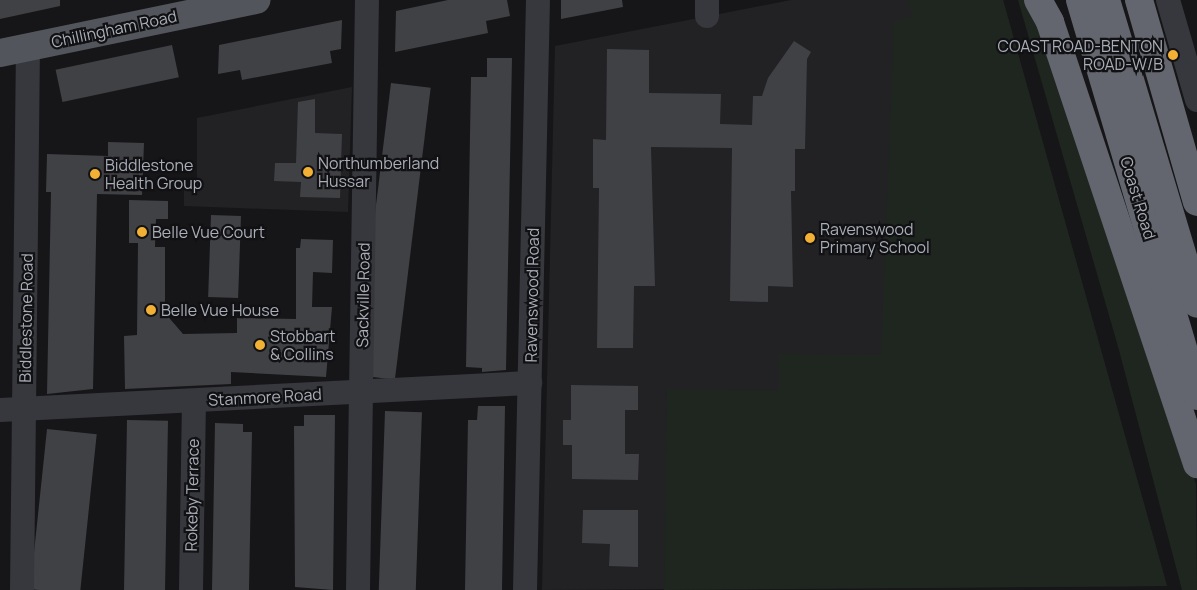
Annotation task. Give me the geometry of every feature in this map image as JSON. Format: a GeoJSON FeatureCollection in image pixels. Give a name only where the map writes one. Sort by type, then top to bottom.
{"type":"FeatureCollection","features":[{"type":"Feature","properties":{"kind":"highway"},"geometry":{"type":"LineString","coordinates":[[1038,0],[1050,22],[1197,464]]}},
{"type":"Feature","properties":{"kind":"highway","name":"Coast Road"},"geometry":{"type":"LineString","coordinates":[[1080,0],[1197,396]]}},
{"type":"Feature","properties":{"kind":"highway","name":"Coast Road"},"geometry":{"type":"LineString","coordinates":[[1106,0],[1197,304]]}},
{"type":"Feature","properties":{"kind":"highway"},"geometry":{"type":"LineString","coordinates":[[1139,0],[1197,202]]}},
{"type":"Feature","properties":{"kind":"main road","name":"Chillingham Road"},"geometry":{"type":"LineString","coordinates":[[0,53],[257,0]]}},
{"type":"Feature","properties":{"kind":"street","name":"Sackville Road"},"geometry":{"type":"LineString","coordinates":[[358,590],[367,0]]}},
{"type":"Feature","properties":{"kind":"street","name":"Ravenswood Road"},"geometry":{"type":"LineString","coordinates":[[525,590],[538,0]]}},
{"type":"Feature","properties":{"kind":"street"},"geometry":{"type":"LineString","coordinates":[[1168,0],[1197,100]]}},
{"type":"Feature","properties":{"kind":"street","name":"Biddlestone Road"},"geometry":{"type":"LineString","coordinates":[[22,590],[28,47]]}},
{"type":"Feature","properties":{"kind":"street","name":"Stanmore Road"},"geometry":{"type":"LineString","coordinates":[[0,410],[530,383]]}},
{"type":"Feature","properties":{"kind":"street","name":"Rokeby Terrace"},"geometry":{"type":"LineString","coordinates":[[191,590],[194,401]]}},
{"type":"Feature","properties":{"kind":"shaded area","name":"Ravenswood Primary School"},"geometry":{"type":"Polygon","coordinates":[[[791,0],[1003,0],[1167,586],[542,590],[555,46],[791,0]]]}},
{"type":"Feature","properties":{"kind":"shaded area"},"geometry":{"type":"Polygon","coordinates":[[[909,0],[1003,0],[1167,586],[664,590],[667,389],[779,391],[779,354],[881,355],[894,21],[912,17],[909,0]]]}},
{"type":"Feature","properties":{"kind":"shaded area"},"geometry":{"type":"Polygon","coordinates":[[[1018,0],[1028,0],[1041,20],[1196,484],[1197,590],[1182,590],[1119,350],[1018,0]]]}},
{"type":"Feature","properties":{"kind":"shaded area"},"geometry":{"type":"Polygon","coordinates":[[[352,87],[348,212],[184,206],[184,188],[197,188],[197,118],[352,87]]]}},
{"type":"Feature","properties":{"kind":"building"},"geometry":{"type":"Polygon","coordinates":[[[0,0],[60,0],[60,6],[0,19],[0,0]]]}},
{"type":"Feature","properties":{"kind":"building"},"geometry":{"type":"Polygon","coordinates":[[[448,0],[507,0],[510,16],[486,21],[488,33],[395,52],[396,11],[448,0]]]}},
{"type":"Feature","properties":{"kind":"building"},"geometry":{"type":"Polygon","coordinates":[[[561,0],[622,0],[623,7],[561,19],[561,0]]]}},
{"type":"Feature","properties":{"kind":"building"},"geometry":{"type":"Polygon","coordinates":[[[342,20],[341,49],[330,51],[332,63],[242,80],[240,70],[218,74],[219,45],[342,20]]]}},
{"type":"Feature","properties":{"kind":"building"},"geometry":{"type":"Polygon","coordinates":[[[794,41],[811,52],[807,59],[805,149],[795,149],[795,191],[791,191],[793,287],[768,286],[768,302],[730,301],[732,148],[651,147],[655,286],[634,286],[633,348],[597,348],[599,188],[593,188],[593,139],[606,140],[607,49],[649,50],[649,93],[721,94],[720,124],[752,125],[753,96],[762,96],[768,78],[794,41]]]}},
{"type":"Feature","properties":{"kind":"building"},"geometry":{"type":"Polygon","coordinates":[[[172,45],[179,77],[62,102],[56,70],[172,45]]]}},
{"type":"Feature","properties":{"kind":"building"},"geometry":{"type":"Polygon","coordinates":[[[487,58],[512,58],[506,370],[482,372],[482,368],[466,367],[471,77],[487,77],[487,58]]]}},
{"type":"Feature","properties":{"kind":"building"},"geometry":{"type":"Polygon","coordinates":[[[391,83],[431,88],[395,380],[355,375],[391,83]]]}},
{"type":"Feature","properties":{"kind":"building","name":"Northumberland Hussar"},"geometry":{"type":"Polygon","coordinates":[[[315,99],[315,133],[342,134],[340,198],[300,197],[301,182],[274,181],[275,163],[296,163],[298,102],[315,99]]]}},
{"type":"Feature","properties":{"kind":"building"},"geometry":{"type":"Polygon","coordinates":[[[108,142],[144,143],[142,195],[97,194],[93,389],[47,394],[51,192],[46,192],[47,154],[108,156],[108,142]]]}},
{"type":"Feature","properties":{"kind":"building"},"geometry":{"type":"Polygon","coordinates":[[[129,200],[168,201],[168,219],[156,219],[155,247],[165,247],[165,313],[183,334],[237,333],[237,318],[296,319],[296,248],[300,248],[301,239],[333,240],[332,273],[313,272],[312,307],[332,307],[326,377],[231,372],[231,384],[125,389],[124,336],[137,335],[138,243],[129,243],[129,200]]]}},
{"type":"Feature","properties":{"kind":"building"},"geometry":{"type":"Polygon","coordinates":[[[211,215],[241,216],[238,298],[208,297],[211,215]]]}},
{"type":"Feature","properties":{"kind":"building"},"geometry":{"type":"Polygon","coordinates":[[[571,385],[638,386],[638,410],[625,410],[625,454],[639,454],[638,480],[572,479],[572,445],[563,445],[563,420],[571,420],[571,385]]]}},
{"type":"Feature","properties":{"kind":"building"},"geometry":{"type":"Polygon","coordinates":[[[478,406],[505,406],[502,590],[465,590],[468,420],[477,420],[478,406]]]}},
{"type":"Feature","properties":{"kind":"building"},"geometry":{"type":"Polygon","coordinates":[[[385,411],[422,412],[416,590],[379,590],[385,411]]]}},
{"type":"Feature","properties":{"kind":"building"},"geometry":{"type":"Polygon","coordinates":[[[304,415],[335,415],[333,590],[295,587],[294,426],[304,426],[304,415]]]}},
{"type":"Feature","properties":{"kind":"building"},"geometry":{"type":"Polygon","coordinates":[[[127,420],[168,421],[165,590],[124,590],[127,420]]]}},
{"type":"Feature","properties":{"kind":"building"},"geometry":{"type":"Polygon","coordinates":[[[215,423],[243,424],[243,432],[252,432],[249,590],[212,590],[215,423]]]}},
{"type":"Feature","properties":{"kind":"building"},"geometry":{"type":"Polygon","coordinates":[[[47,429],[97,434],[80,590],[30,589],[47,429]]]}},
{"type":"Feature","properties":{"kind":"building"},"geometry":{"type":"Polygon","coordinates":[[[583,510],[638,510],[638,567],[609,566],[610,544],[582,543],[583,510]]]}},
{"type":"Feature","properties":{"kind":"place","name":"COAST ROAD-BENTON ROAD-W/B"},"geometry":{"type":"Point","coordinates":[1173,55]}},
{"type":"Feature","properties":{"kind":"place","name":"Northumberland Hussar"},"geometry":{"type":"Point","coordinates":[308,172]}},
{"type":"Feature","properties":{"kind":"place","name":"Biddlestone Health Group"},"geometry":{"type":"Point","coordinates":[95,174]}},
{"type":"Feature","properties":{"kind":"place","name":"Belle Vue Court"},"geometry":{"type":"Point","coordinates":[142,232]}},
{"type":"Feature","properties":{"kind":"place","name":"Ravenswood Primary School"},"geometry":{"type":"Point","coordinates":[810,238]}},
{"type":"Feature","properties":{"kind":"place","name":"Belle Vue House"},"geometry":{"type":"Point","coordinates":[151,310]}},
{"type":"Feature","properties":{"kind":"place","name":"Stobbart & Collins"},"geometry":{"type":"Point","coordinates":[260,345]}}]}
